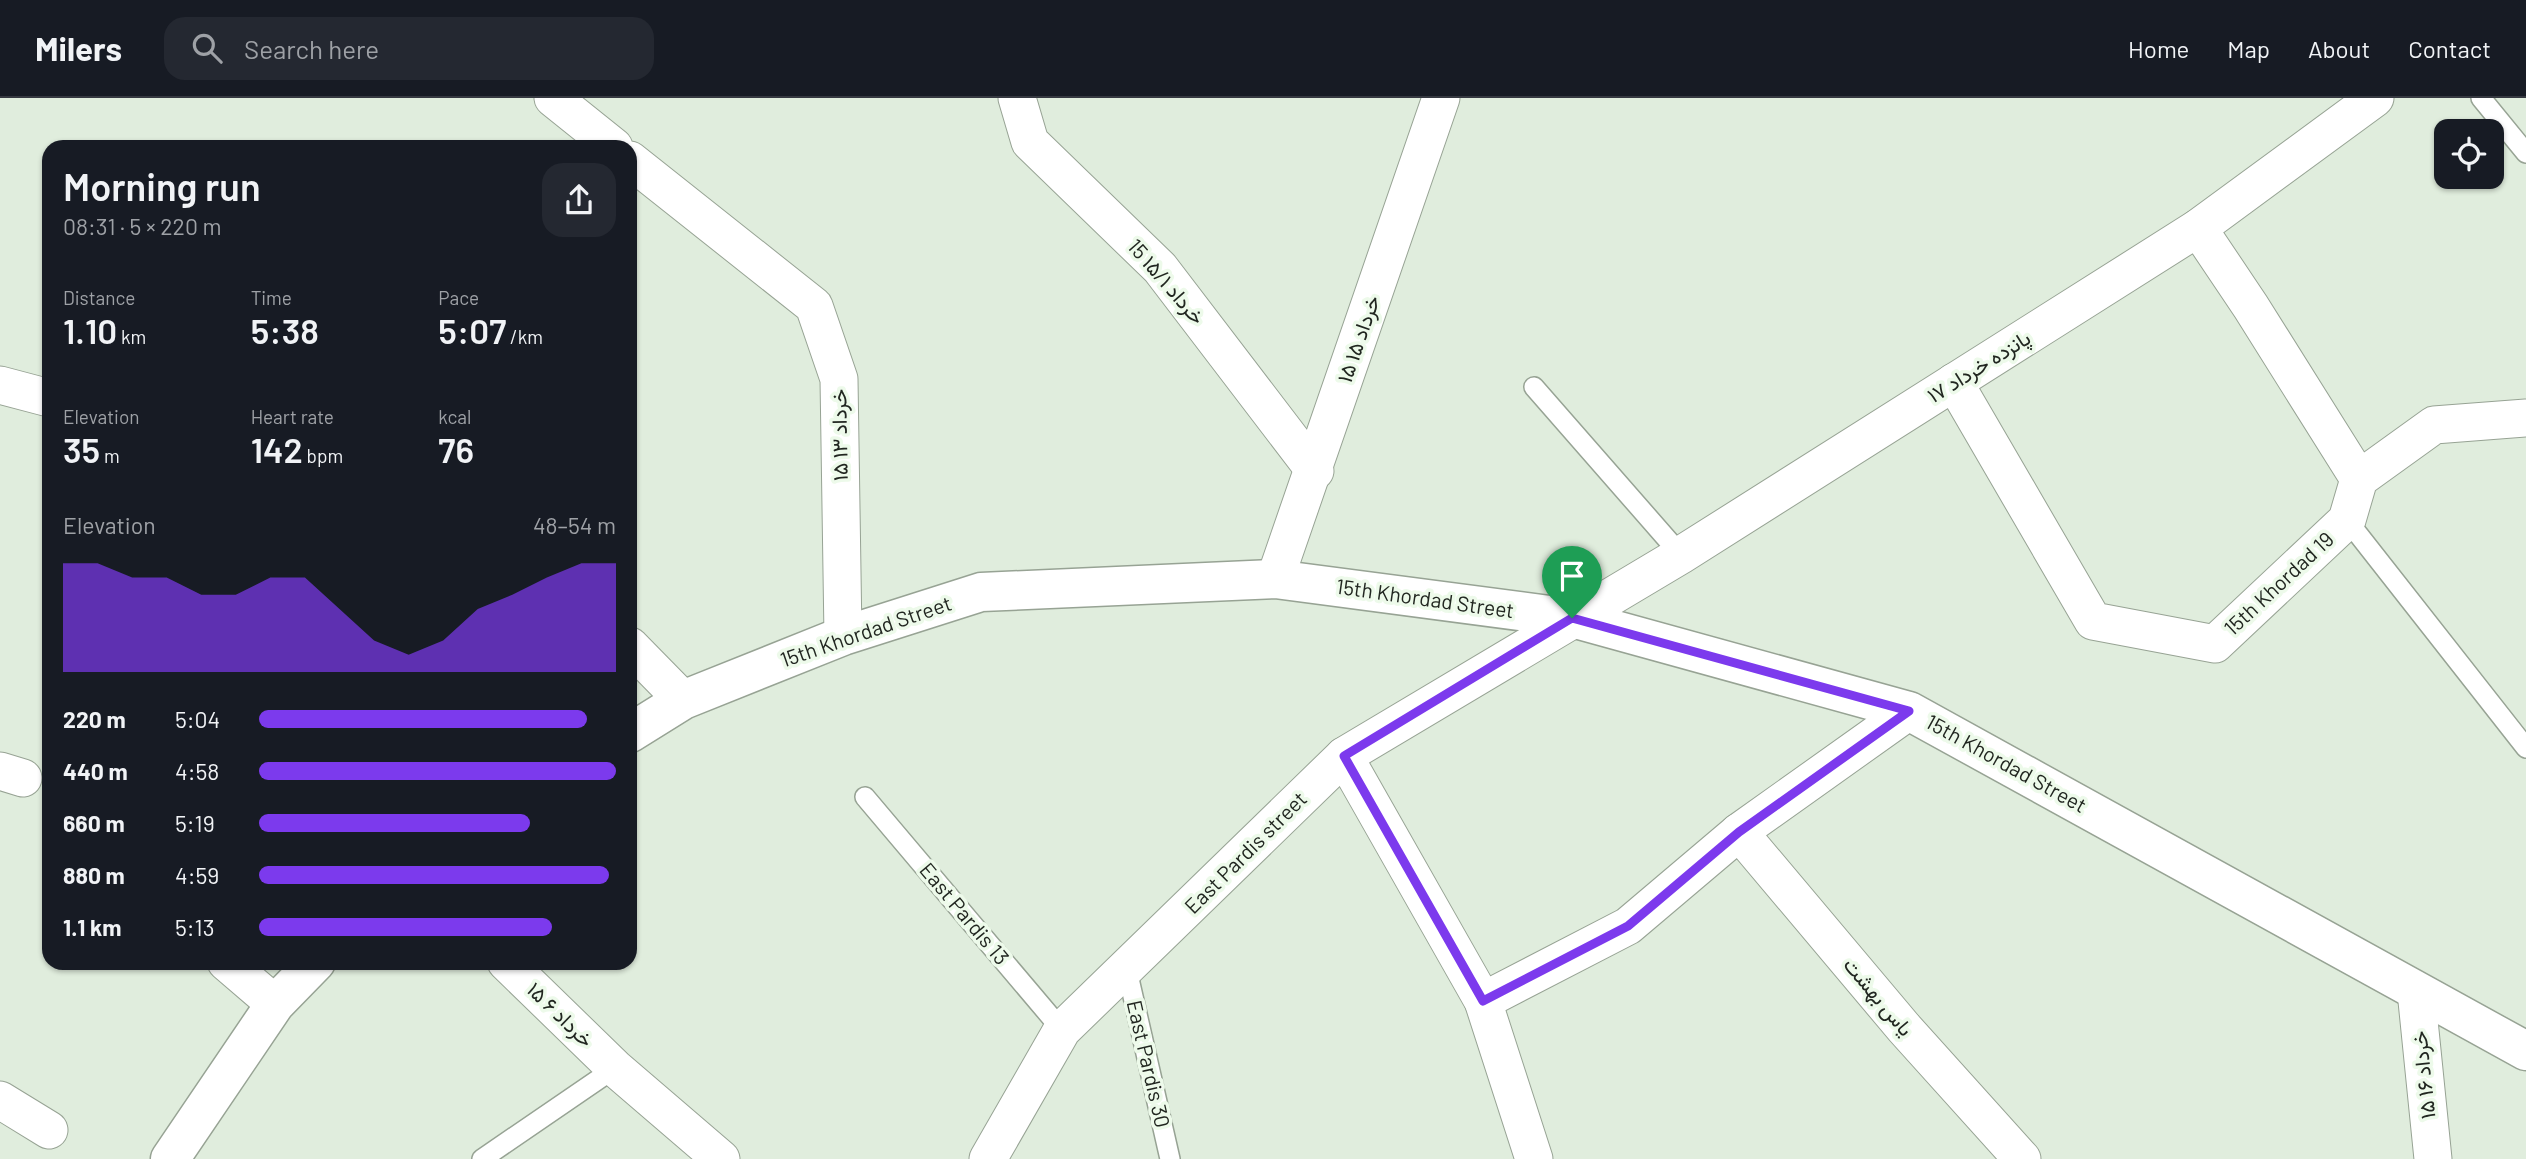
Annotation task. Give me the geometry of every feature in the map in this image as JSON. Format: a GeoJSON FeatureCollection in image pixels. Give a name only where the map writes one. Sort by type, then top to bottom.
{"type":"FeatureCollection","features":[{"type":"Feature","properties":{"kind":"street"},"geometry":{"type":"LineString","coordinates":[[553,98],[605,140]]}},
{"type":"Feature","properties":{"kind":"street","name":"15 خرداد ۱۵/۱"},"geometry":{"type":"LineString","coordinates":[[1017,98],[1030,142],[1160,268],[1314,471]]}},
{"type":"Feature","properties":{"kind":"street","name":"۱۵ خرداد ۱۵"},"geometry":{"type":"LineString","coordinates":[[1275,579],[1441,98]]}},
{"type":"Feature","properties":{"kind":"street","name":"پانزده خرداد ۱۷"},"geometry":{"type":"LineString","coordinates":[[1572,618],[1681,555],[2198,228],[2375,98]]}},
{"type":"Feature","properties":{"kind":"street","name":"۱۵ خرداد ۱۳"},"geometry":{"type":"LineString","coordinates":[[637,166],[814,306],[839,379],[843,636]]}},
{"type":"Feature","properties":{"kind":"street"},"geometry":{"type":"LineString","coordinates":[[2198,228],[2359,479],[2434,425],[2526,418]]}},
{"type":"Feature","properties":{"kind":"street","name":"15th Khordad 19"},"geometry":{"type":"LineString","coordinates":[[1954,382],[2093,621],[2215,644],[2347,520],[2359,479]]}},
{"type":"Feature","properties":{"kind":"street"},"geometry":{"type":"LineString","coordinates":[[0,384],[42,396]]}},
{"type":"Feature","properties":{"kind":"street","name":"15th Khordad Street"},"geometry":{"type":"LineString","coordinates":[[637,729],[683,700],[843,636],[981,592],[1275,579],[1572,618],[1909,711],[2526,1051]]}},
{"type":"Feature","properties":{"kind":"street","name":"East Pardis street"},"geometry":{"type":"LineString","coordinates":[[988,1159],[1062,1031],[1344,756],[1572,618]]}},
{"type":"Feature","properties":{"kind":"street"},"geometry":{"type":"LineString","coordinates":[[637,653],[683,700]]}},
{"type":"Feature","properties":{"kind":"street"},"geometry":{"type":"LineString","coordinates":[[1483,1001],[1628,926],[1739,832],[1909,711]]}},
{"type":"Feature","properties":{"kind":"street"},"geometry":{"type":"LineString","coordinates":[[1344,756],[1483,1001],[1534,1159]]}},
{"type":"Feature","properties":{"kind":"street","name":"یاس بهشت"},"geometry":{"type":"LineString","coordinates":[[1739,832],[1904,1028],[2022,1159]]}},
{"type":"Feature","properties":{"kind":"street"},"geometry":{"type":"LineString","coordinates":[[235,970],[275,1004]]}},
{"type":"Feature","properties":{"kind":"street"},"geometry":{"type":"LineString","coordinates":[[170,1159],[275,1004],[308,970]]}},
{"type":"Feature","properties":{"kind":"street","name":"۱۵ خرداد ۶"},"geometry":{"type":"LineString","coordinates":[[514,970],[615,1068],[721,1159]]}},
{"type":"Feature","properties":{"kind":"street","name":"۱۵ خرداد ۱۶"},"geometry":{"type":"LineString","coordinates":[[2416,991],[2433,1159]]}},
{"type":"Feature","properties":{"kind":"street"},"geometry":{"type":"LineString","coordinates":[[0,1100],[49,1130]]}},
{"type":"Feature","properties":{"kind":"lane"},"geometry":{"type":"LineString","coordinates":[[2481,98],[2526,153]]}},
{"type":"Feature","properties":{"kind":"lane"},"geometry":{"type":"LineString","coordinates":[[1534,387],[1681,555]]}},
{"type":"Feature","properties":{"kind":"lane"},"geometry":{"type":"LineString","coordinates":[[2347,520],[2526,748]]}},
{"type":"Feature","properties":{"kind":"lane","name":"East Pardis 13"},"geometry":{"type":"LineString","coordinates":[[865,797],[1062,1031]]}},
{"type":"Feature","properties":{"kind":"lane","name":"East Pardis 30"},"geometry":{"type":"LineString","coordinates":[[1127,970],[1170,1159]]}},
{"type":"Feature","properties":{"kind":"lane"},"geometry":{"type":"LineString","coordinates":[[482,1159],[615,1068]]}},
{"type":"Feature","properties":{"kind":"route"},"geometry":{"type":"LineString","coordinates":[[1572,618],[1909,711],[1739,832],[1628,926],[1483,1001],[1344,756],[1572,618]]}}]}
